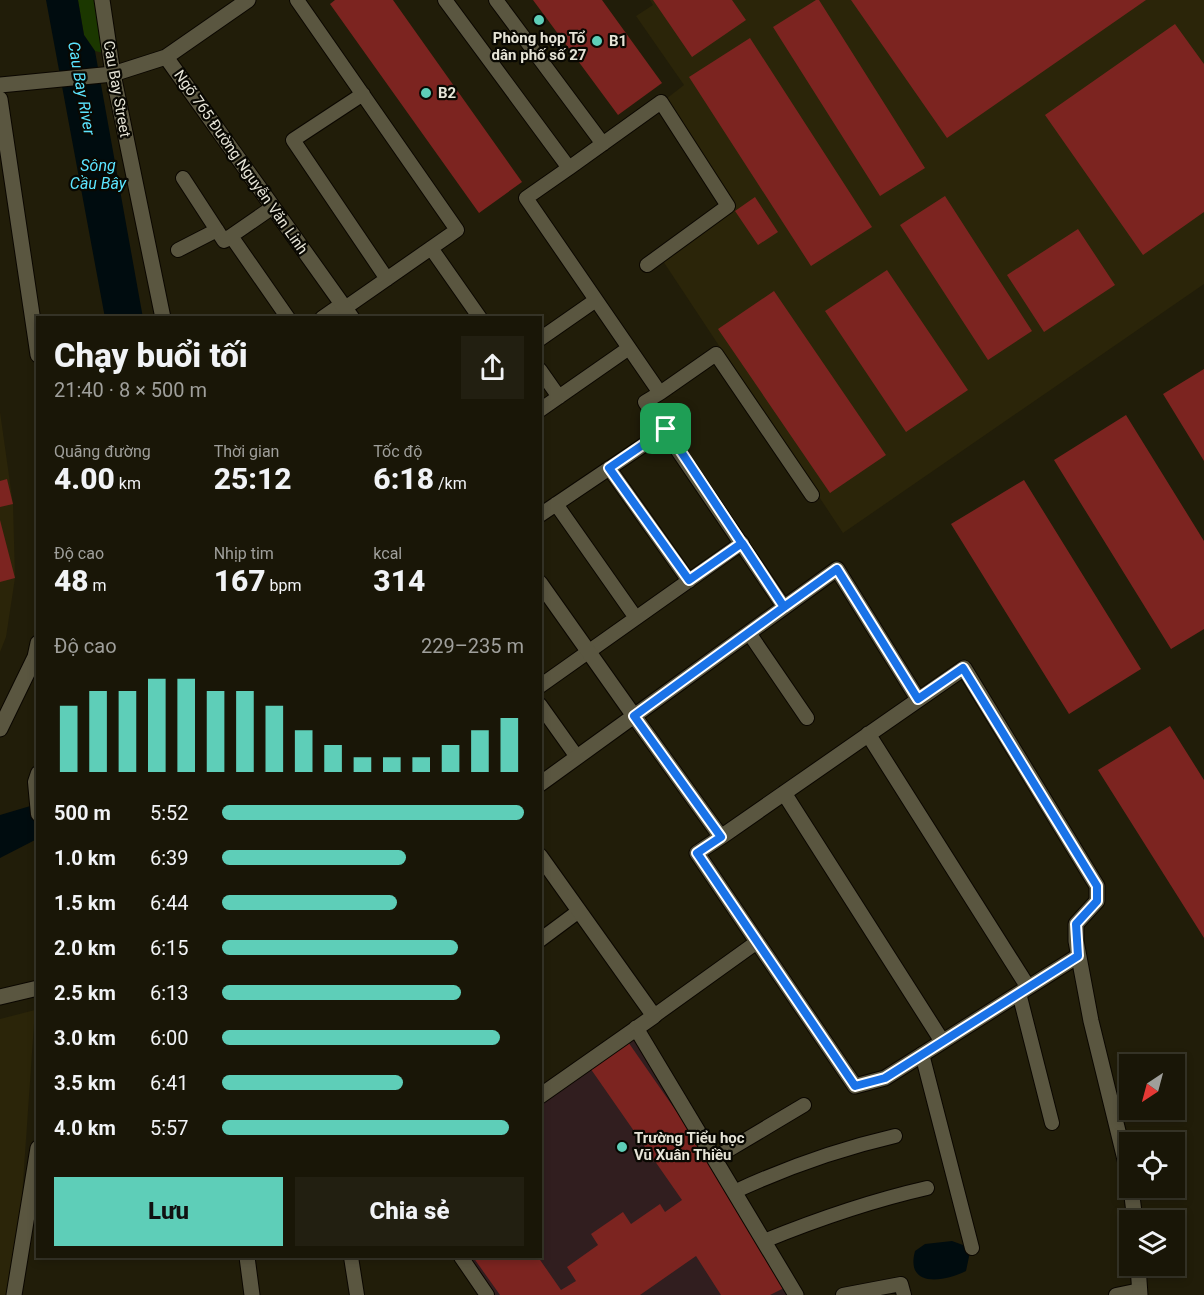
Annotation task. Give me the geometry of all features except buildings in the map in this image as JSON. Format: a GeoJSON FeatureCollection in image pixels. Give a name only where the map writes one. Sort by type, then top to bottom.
{"type":"FeatureCollection","features":[{"type":"Feature","properties":{"kind":"street","name":"Cau Bay Street"},"geometry":{"type":"LineString","coordinates":[[102,0],[113,74],[162,316]]}},
{"type":"Feature","properties":{"kind":"street","name":"Ngõ 765 Đường Nguyễn Văn Linh"},"geometry":{"type":"LineString","coordinates":[[248,0],[166,57],[346,310]]}},
{"type":"Feature","properties":{"kind":"street"},"geometry":{"type":"LineString","coordinates":[[0,85],[113,74],[166,57]]}},
{"type":"Feature","properties":{"kind":"street"},"geometry":{"type":"LineString","coordinates":[[0,99],[36,342]]}},
{"type":"Feature","properties":{"kind":"street"},"geometry":{"type":"LineString","coordinates":[[542,783],[837,569],[918,699]]}},
{"type":"Feature","properties":{"kind":"street"},"geometry":{"type":"LineString","coordinates":[[542,586],[721,837]]}},
{"type":"Feature","properties":{"kind":"street"},"geometry":{"type":"LineString","coordinates":[[0,729],[36,650]]}},
{"type":"Feature","properties":{"kind":"street"},"geometry":{"type":"LineString","coordinates":[[1078,956],[885,1078],[855,1086],[697,853],[963,668],[1097,886],[1097,901],[1076,924],[1078,956],[1119,1133]]}},
{"type":"Feature","properties":{"kind":"street"},"geometry":{"type":"LineString","coordinates":[[868,734],[1023,990]]}},
{"type":"Feature","properties":{"kind":"street"},"geometry":{"type":"LineString","coordinates":[[784,793],[942,1041]]}},
{"type":"Feature","properties":{"kind":"street"},"geometry":{"type":"LineString","coordinates":[[542,859],[654,1016],[542,1095]]}},
{"type":"Feature","properties":{"kind":"street"},"geometry":{"type":"LineString","coordinates":[[0,997],[36,988]]}},
{"type":"Feature","properties":{"kind":"street"},"geometry":{"type":"LineString","coordinates":[[636,1028],[736,1191],[796,1295]]}},
{"type":"Feature","properties":{"kind":"street"},"geometry":{"type":"LineString","coordinates":[[14,1295],[36,1160]]}},
{"type":"Feature","properties":{"kind":"street"},"geometry":{"type":"LineString","coordinates":[[250,1258],[252,1295]]}},
{"type":"Feature","properties":{"kind":"street"},"geometry":{"type":"LineString","coordinates":[[1139,1276],[1140,1292]]}},
{"type":"Feature","properties":{"kind":"lane"},"geometry":{"type":"LineString","coordinates":[[297,0],[457,231],[430,248],[346,310],[328,316]]}},
{"type":"Feature","properties":{"kind":"lane"},"geometry":{"type":"LineString","coordinates":[[445,0],[569,168]]}},
{"type":"Feature","properties":{"kind":"lane"},"geometry":{"type":"LineString","coordinates":[[496,0],[603,144]]}},
{"type":"Feature","properties":{"kind":"lane"},"geometry":{"type":"LineString","coordinates":[[363,94],[293,140],[387,279]]}},
{"type":"Feature","properties":{"kind":"lane"},"geometry":{"type":"LineString","coordinates":[[647,265],[728,206],[661,102],[526,198],[660,393]]}},
{"type":"Feature","properties":{"kind":"lane"},"geometry":{"type":"LineString","coordinates":[[183,178],[224,241],[273,207]]}},
{"type":"Feature","properties":{"kind":"lane"},"geometry":{"type":"LineString","coordinates":[[178,250],[217,230]]}},
{"type":"Feature","properties":{"kind":"lane"},"geometry":{"type":"LineString","coordinates":[[231,236],[287,316]]}},
{"type":"Feature","properties":{"kind":"lane"},"geometry":{"type":"LineString","coordinates":[[430,248],[479,316]]}},
{"type":"Feature","properties":{"kind":"lane"},"geometry":{"type":"LineString","coordinates":[[542,338],[596,300]]}},
{"type":"Feature","properties":{"kind":"lane"},"geometry":{"type":"LineString","coordinates":[[542,409],[629,348]]}},
{"type":"Feature","properties":{"kind":"lane"},"geometry":{"type":"LineString","coordinates":[[784,607],[666,429],[645,402],[716,354],[812,495]]}},
{"type":"Feature","properties":{"kind":"lane"},"geometry":{"type":"LineString","coordinates":[[542,373],[559,397]]}},
{"type":"Feature","properties":{"kind":"lane"},"geometry":{"type":"LineString","coordinates":[[542,514],[666,429]]}},
{"type":"Feature","properties":{"kind":"lane"},"geometry":{"type":"LineString","coordinates":[[609,468],[689,580]]}},
{"type":"Feature","properties":{"kind":"lane"},"geometry":{"type":"LineString","coordinates":[[556,504],[636,618]]}},
{"type":"Feature","properties":{"kind":"lane"},"geometry":{"type":"LineString","coordinates":[[542,685],[742,543]]}},
{"type":"Feature","properties":{"kind":"lane"},"geometry":{"type":"LineString","coordinates":[[749,633],[807,718]]}},
{"type":"Feature","properties":{"kind":"lane"},"geometry":{"type":"LineString","coordinates":[[542,708],[577,758]]}},
{"type":"Feature","properties":{"kind":"lane"},"geometry":{"type":"LineString","coordinates":[[542,939],[579,911]]}},
{"type":"Feature","properties":{"kind":"lane"},"geometry":{"type":"LineString","coordinates":[[654,1016],[757,942]]}},
{"type":"Feature","properties":{"kind":"lane"},"geometry":{"type":"LineString","coordinates":[[1023,990],[1052,1123]]}},
{"type":"Feature","properties":{"kind":"lane"},"geometry":{"type":"LineString","coordinates":[[922,1054],[972,1248]]}},
{"type":"Feature","properties":{"kind":"lane"},"geometry":{"type":"LineString","coordinates":[[715,1158],[804,1105]]}},
{"type":"Feature","properties":{"kind":"lane"},"geometry":{"type":"LineString","coordinates":[[736,1191],[782,1169],[840,1149],[895,1136]]}},
{"type":"Feature","properties":{"kind":"lane"},"geometry":{"type":"LineString","coordinates":[[764,1241],[829,1215],[927,1188]]}},
{"type":"Feature","properties":{"kind":"lane"},"geometry":{"type":"LineString","coordinates":[[351,1258],[357,1295]]}},
{"type":"Feature","properties":{"kind":"lane"},"geometry":{"type":"LineString","coordinates":[[462,1258],[487,1295]]}},
{"type":"Feature","properties":{"kind":"lane"},"geometry":{"type":"LineString","coordinates":[[843,1295],[901,1284],[904,1295]]}},
{"type":"Feature","properties":{"kind":"lane"},"geometry":{"type":"LineString","coordinates":[[1116,1295],[1140,1292]]}},
{"type":"Feature","properties":{"kind":"shaded area"},"geometry":{"type":"Polygon","coordinates":[[[650,0],[1204,0],[1204,284],[843,533],[661,258],[734,204],[666,99],[684,85],[636,16],[653,5],[650,0]]]}},
{"type":"Feature","properties":{"kind":"shaded area"},"geometry":{"type":"Polygon","coordinates":[[[0,412],[13,504],[15,578],[6,637],[0,652],[0,412]]]}},
{"type":"Feature","properties":{"kind":"shaded area"},"geometry":{"type":"Polygon","coordinates":[[[35,1010],[19,1240],[12,1295],[0,1295],[0,1019],[35,1010]]]}},
{"type":"Feature","properties":{"kind":"shaded area","name":"Trường Tiểu học Vũ Xuân Thiều"},"geometry":{"type":"Polygon","coordinates":[[[630,1035],[738,1199],[795,1295],[491,1295],[466,1258],[542,1258],[542,1094],[630,1035]]]}},
{"type":"Feature","properties":{"kind":"green space"},"geometry":{"type":"Polygon","coordinates":[[[78,0],[97,0],[108,54],[95,51],[84,35],[78,0]]]}},
{"type":"Feature","properties":{"kind":"water","name":"Sông Cầu Bây"},"geometry":{"type":"Polygon","coordinates":[[[46,0],[78,0],[84,35],[95,51],[143,316],[105,316],[46,0]]]}},
{"type":"Feature","properties":{"kind":"water"},"geometry":{"type":"Polygon","coordinates":[[[36,804],[36,840],[0,858],[0,815],[36,804]]]}},
{"type":"Feature","properties":{"kind":"water"},"geometry":{"type":"Polygon","coordinates":[[[952,1241],[963,1245],[970,1252],[966,1271],[947,1278],[928,1279],[916,1271],[913,1263],[915,1251],[925,1244],[952,1241]]]}},
{"type":"Feature","properties":{"kind":"place","name":"Phòng họp Tổ dân phố số 27"},"geometry":{"type":"Point","coordinates":[539,20]}},
{"type":"Feature","properties":{"kind":"place","name":"B1"},"geometry":{"type":"Point","coordinates":[597,41]}},
{"type":"Feature","properties":{"kind":"place","name":"B2"},"geometry":{"type":"Point","coordinates":[426,93]}},
{"type":"Feature","properties":{"kind":"place","name":"Trường Tiểu học Vũ Xuân Thiều"},"geometry":{"type":"Point","coordinates":[622,1147]}},
{"type":"Feature","properties":{"kind":"route"},"geometry":{"type":"LineString","coordinates":[[666,429],[609,468],[689,580],[742,543],[784,607],[837,569],[918,699],[963,668],[1097,886],[1099,894],[1097,901],[1076,924],[1078,956],[885,1078],[855,1086],[697,853],[721,837],[634,716],[784,607],[742,543],[666,429]]}},
{"type":"Feature","properties":{"kind":"water label","name":"Cau Bay River"},"geometry":{"type":"Point","coordinates":[82,88]}}]}
